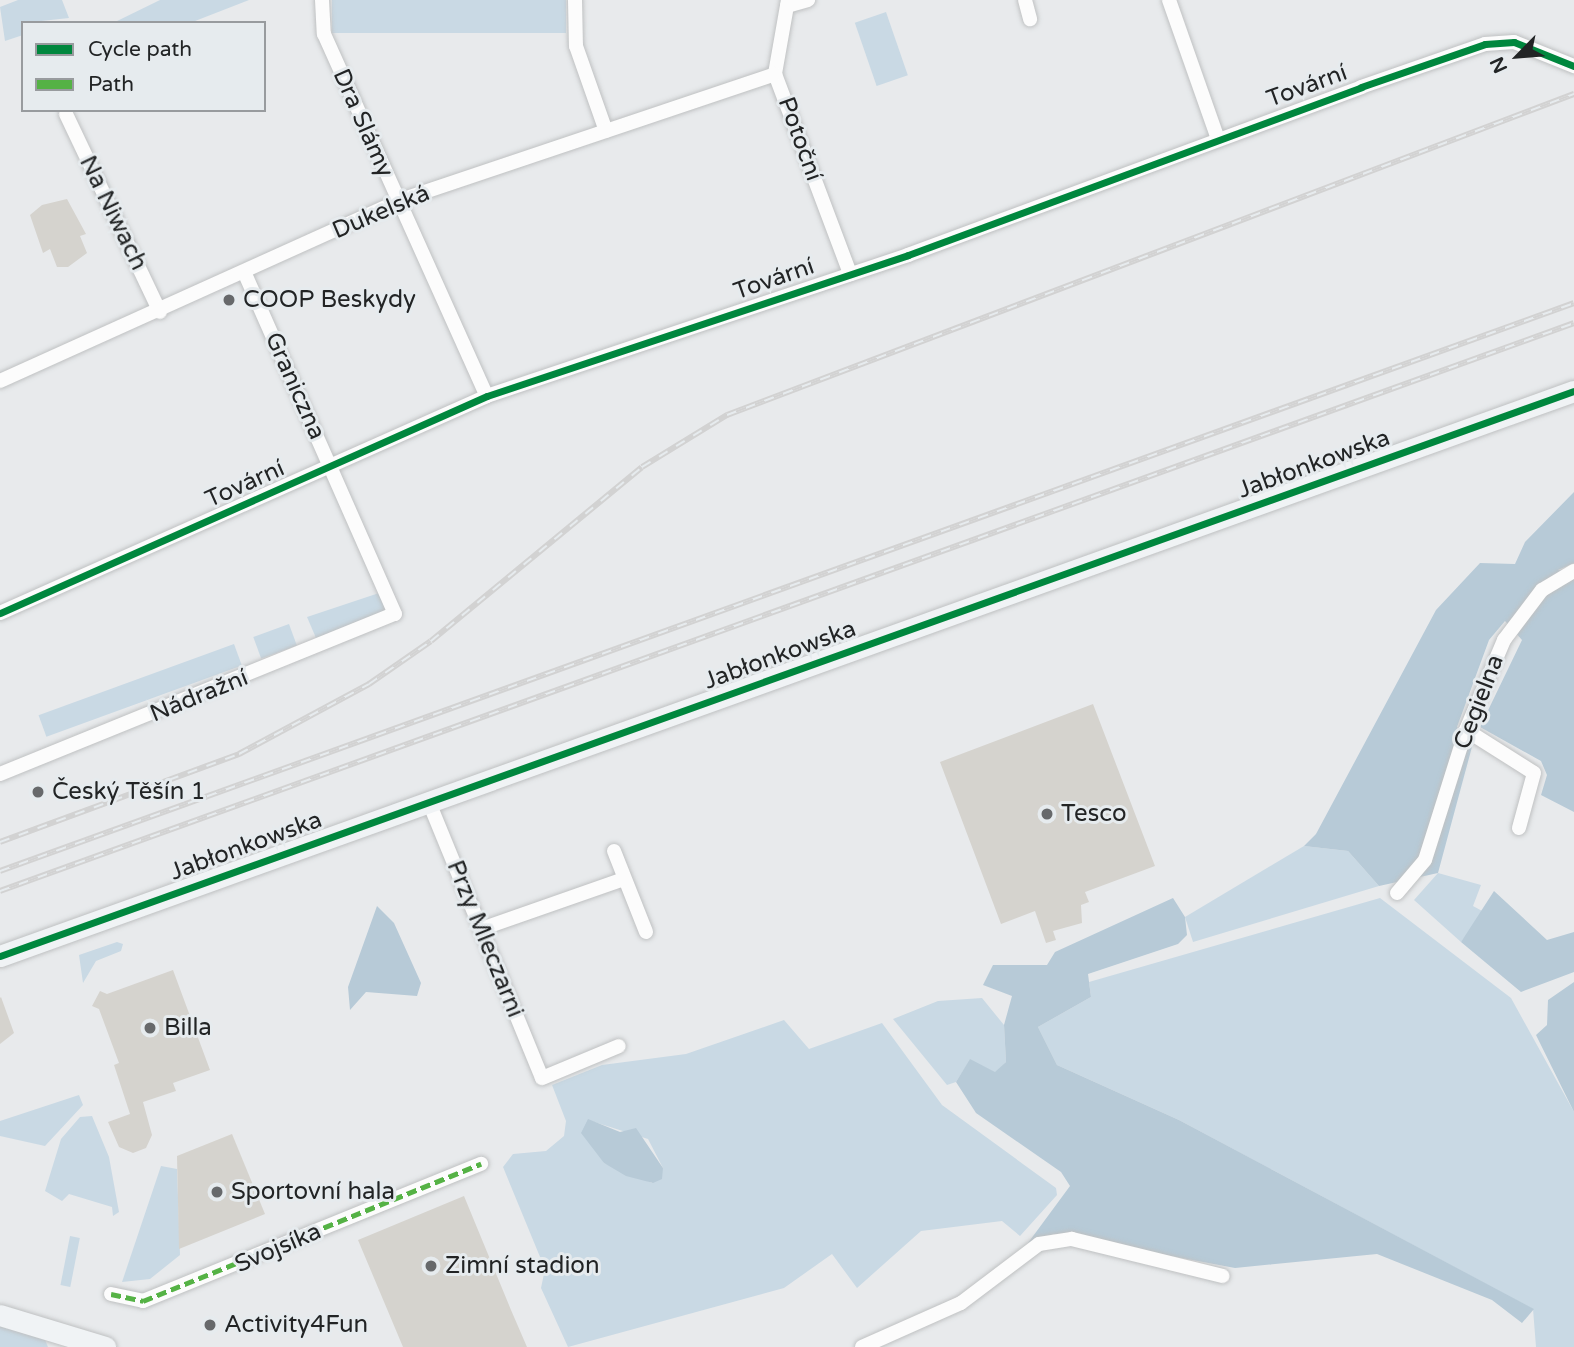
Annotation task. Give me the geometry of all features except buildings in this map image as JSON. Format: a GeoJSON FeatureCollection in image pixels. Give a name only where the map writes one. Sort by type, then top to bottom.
{"type":"FeatureCollection","features":[{"type":"Feature","properties":{"kind":"main road","name":"Jabłonkowska"},"geometry":{"type":"LineString","coordinates":[[0,956],[428,800],[1574,391]]}},
{"type":"Feature","properties":{"kind":"main road"},"geometry":{"type":"LineString","coordinates":[[0,1315],[70,1342],[105,1347]]}},
{"type":"Feature","properties":{"kind":"street","name":"Dra Slámy"},"geometry":{"type":"LineString","coordinates":[[322,0],[324,34],[487,396]]}},
{"type":"Feature","properties":{"kind":"street"},"geometry":{"type":"LineString","coordinates":[[575,0],[576,46],[606,131]]}},
{"type":"Feature","properties":{"kind":"street"},"geometry":{"type":"LineString","coordinates":[[788,3],[808,0]]}},
{"type":"Feature","properties":{"kind":"street"},"geometry":{"type":"LineString","coordinates":[[1025,0],[1030,19]]}},
{"type":"Feature","properties":{"kind":"street"},"geometry":{"type":"LineString","coordinates":[[1169,0],[1218,139]]}},
{"type":"Feature","properties":{"kind":"street","name":"Potoční"},"geometry":{"type":"LineString","coordinates":[[788,3],[775,74],[850,274]]}},
{"type":"Feature","properties":{"kind":"street","name":"Tovární"},"geometry":{"type":"LineString","coordinates":[[0,612],[487,396],[850,274],[1485,44],[1514,42],[1574,66]]}},
{"type":"Feature","properties":{"kind":"street","name":"Dukelská"},"geometry":{"type":"LineString","coordinates":[[0,381],[160,312],[398,201],[775,74]]}},
{"type":"Feature","properties":{"kind":"street","name":"Na Niwach"},"geometry":{"type":"LineString","coordinates":[[66,114],[160,312]]}},
{"type":"Feature","properties":{"kind":"street","name":"Graniczna"},"geometry":{"type":"LineString","coordinates":[[244,274],[395,614]]}},
{"type":"Feature","properties":{"kind":"street","name":"Cegielna"},"geometry":{"type":"LineString","coordinates":[[1397,893],[1425,860],[1466,730],[1504,640],[1542,590],[1574,571]]}},
{"type":"Feature","properties":{"kind":"street","name":"Nádražní"},"geometry":{"type":"LineString","coordinates":[[0,774],[395,614]]}},
{"type":"Feature","properties":{"kind":"street"},"geometry":{"type":"LineString","coordinates":[[1466,730],[1534,773],[1519,828]]}},
{"type":"Feature","properties":{"kind":"street","name":"Przy Mleczarni"},"geometry":{"type":"LineString","coordinates":[[428,800],[542,1078],[619,1046]]}},
{"type":"Feature","properties":{"kind":"street"},"geometry":{"type":"LineString","coordinates":[[614,850],[621,880],[646,932]]}},
{"type":"Feature","properties":{"kind":"street"},"geometry":{"type":"LineString","coordinates":[[481,929],[621,880]]}},
{"type":"Feature","properties":{"kind":"street","name":"Svojsíka"},"geometry":{"type":"LineString","coordinates":[[111,1294],[143,1301],[155,1297],[481,1164]]}},
{"type":"Feature","properties":{"kind":"street"},"geometry":{"type":"LineString","coordinates":[[862,1347],[961,1303],[1039,1244],[1072,1239],[1223,1276]]}},
{"type":"Feature","properties":{"kind":"shaded area"},"geometry":{"type":"Polygon","coordinates":[[[18,0],[62,0],[69,18],[21,21],[21,36],[5,41],[0,7],[18,0]]]}},
{"type":"Feature","properties":{"kind":"shaded area"},"geometry":{"type":"Polygon","coordinates":[[[160,0],[249,0],[195,21],[117,21],[160,0]]]}},
{"type":"Feature","properties":{"kind":"shaded area"},"geometry":{"type":"Polygon","coordinates":[[[332,0],[566,0],[566,33],[332,33],[332,0]]]}},
{"type":"Feature","properties":{"kind":"shaded area"},"geometry":{"type":"Polygon","coordinates":[[[886,12],[908,75],[877,86],[855,23],[886,12]]]}},
{"type":"Feature","properties":{"kind":"shaded area"},"geometry":{"type":"Polygon","coordinates":[[[1574,492],[1574,563],[1558,570],[1574,572],[1574,812],[1541,795],[1547,775],[1541,761],[1480,727],[1522,640],[1505,621],[1489,640],[1457,727],[1473,743],[1438,873],[1379,886],[1348,851],[1304,846],[1316,834],[1436,610],[1480,563],[1515,564],[1525,542],[1574,492]]]}},
{"type":"Feature","properties":{"kind":"shaded area"},"geometry":{"type":"Polygon","coordinates":[[[379,593],[387,611],[316,638],[307,617],[379,593]]]}},
{"type":"Feature","properties":{"kind":"shaded area"},"geometry":{"type":"Polygon","coordinates":[[[289,624],[297,646],[261,659],[253,637],[289,624]]]}},
{"type":"Feature","properties":{"kind":"shaded area"},"geometry":{"type":"Polygon","coordinates":[[[234,644],[242,666],[46,737],[39,715],[234,644]]]}},
{"type":"Feature","properties":{"kind":"shaded area"},"geometry":{"type":"Polygon","coordinates":[[[1304,846],[1348,851],[1379,886],[1193,942],[1185,917],[1304,846]]]}},
{"type":"Feature","properties":{"kind":"shaded area"},"geometry":{"type":"Polygon","coordinates":[[[1438,873],[1481,885],[1473,906],[1484,912],[1461,942],[1414,900],[1438,873]]]}},
{"type":"Feature","properties":{"kind":"shaded area"},"geometry":{"type":"Polygon","coordinates":[[[1494,891],[1547,940],[1574,932],[1574,972],[1521,992],[1461,942],[1494,891]]]}},
{"type":"Feature","properties":{"kind":"shaded area"},"geometry":{"type":"Polygon","coordinates":[[[1173,898],[1185,917],[1187,935],[1178,944],[1088,974],[1091,997],[1038,1027],[1057,1065],[1179,1120],[1534,1309],[1522,1323],[1492,1300],[1377,1254],[1235,1268],[1054,1234],[1028,1243],[1070,1186],[1061,1172],[976,1113],[956,1082],[970,1059],[995,1072],[1006,1062],[1004,1025],[1012,996],[983,985],[993,965],[1047,965],[1055,952],[1173,898]]]}},
{"type":"Feature","properties":{"kind":"shaded area"},"geometry":{"type":"Polygon","coordinates":[[[1380,898],[1511,998],[1574,1112],[1574,1347],[1536,1347],[1533,1309],[1179,1120],[1057,1065],[1038,1027],[1091,997],[1089,982],[1380,898]]]}},
{"type":"Feature","properties":{"kind":"shaded area"},"geometry":{"type":"Polygon","coordinates":[[[377,906],[394,923],[421,983],[417,996],[366,992],[350,1010],[348,987],[377,906]]]}},
{"type":"Feature","properties":{"kind":"shaded area"},"geometry":{"type":"Polygon","coordinates":[[[117,942],[123,944],[121,951],[96,961],[83,983],[79,955],[117,942]]]}},
{"type":"Feature","properties":{"kind":"shaded area"},"geometry":{"type":"Polygon","coordinates":[[[1574,982],[1574,1112],[1536,1035],[1547,1025],[1548,1000],[1574,982]]]}},
{"type":"Feature","properties":{"kind":"shaded area"},"geometry":{"type":"Polygon","coordinates":[[[982,998],[1004,1025],[1006,1062],[996,1073],[970,1060],[956,1082],[947,1085],[893,1019],[938,1001],[982,998]]]}},
{"type":"Feature","properties":{"kind":"shaded area"},"geometry":{"type":"Polygon","coordinates":[[[784,1020],[809,1049],[882,1023],[942,1105],[1056,1188],[1057,1195],[1020,1236],[1002,1221],[921,1231],[857,1288],[832,1254],[784,1288],[568,1347],[541,1288],[545,1269],[503,1167],[513,1154],[546,1151],[564,1136],[566,1121],[552,1085],[602,1065],[686,1054],[784,1020]],[[588,1120],[604,1163],[652,1183],[663,1168],[648,1139],[588,1120]]]}},
{"type":"Feature","properties":{"kind":"shaded area"},"geometry":{"type":"Polygon","coordinates":[[[79,1095],[83,1105],[45,1146],[0,1136],[0,1121],[79,1095]]]}},
{"type":"Feature","properties":{"kind":"shaded area"},"geometry":{"type":"Polygon","coordinates":[[[92,1116],[109,1157],[119,1212],[113,1216],[112,1207],[69,1194],[62,1201],[45,1191],[61,1139],[80,1117],[92,1116]]]}},
{"type":"Feature","properties":{"kind":"shaded area"},"geometry":{"type":"Polygon","coordinates":[[[588,1119],[620,1132],[636,1128],[663,1168],[662,1179],[653,1183],[626,1176],[604,1163],[581,1133],[588,1119]]]}},
{"type":"Feature","properties":{"kind":"shaded area"},"geometry":{"type":"Polygon","coordinates":[[[161,1166],[177,1169],[180,1255],[150,1279],[122,1282],[161,1166]]]}},
{"type":"Feature","properties":{"kind":"shaded area"},"geometry":{"type":"Polygon","coordinates":[[[70,1236],[80,1238],[70,1287],[60,1285],[70,1236]]]}},
{"type":"Feature","properties":{"kind":"shaded area"},"geometry":{"type":"Polygon","coordinates":[[[0,1322],[43,1335],[48,1347],[0,1347],[0,1322]]]}},
{"type":"Feature","properties":{"kind":"railway"},"geometry":{"type":"LineString","coordinates":[[0,842],[239,754],[369,684],[431,641],[642,467],[727,415],[1574,94]]}},
{"type":"Feature","properties":{"kind":"railway"},"geometry":{"type":"LineString","coordinates":[[0,871],[1574,303]]}},
{"type":"Feature","properties":{"kind":"railway"},"geometry":{"type":"LineString","coordinates":[[0,891],[1574,323]]}},
{"type":"Feature","properties":{"kind":"marked path"},"geometry":{"type":"LineString","coordinates":[[111,1294],[143,1301],[481,1164]]}},
{"type":"Feature","properties":{"kind":"cycle path"},"geometry":{"type":"LineString","coordinates":[[0,613],[487,396],[908,255],[1361,87],[1485,44],[1514,42],[1574,66]]}},
{"type":"Feature","properties":{"kind":"cycle path"},"geometry":{"type":"LineString","coordinates":[[0,956],[1574,391]]}},
{"type":"Feature","properties":{"kind":"place","name":"COOP Beskydy"},"geometry":{"type":"Point","coordinates":[229,300]}},
{"type":"Feature","properties":{"kind":"place","name":"Český Těšín 1"},"geometry":{"type":"Point","coordinates":[38,792]}},
{"type":"Feature","properties":{"kind":"place","name":"Tesco"},"geometry":{"type":"Point","coordinates":[1047,814]}},
{"type":"Feature","properties":{"kind":"place","name":"Billa"},"geometry":{"type":"Point","coordinates":[150,1028]}},
{"type":"Feature","properties":{"kind":"place","name":"Sportovní hala"},"geometry":{"type":"Point","coordinates":[217,1192]}},
{"type":"Feature","properties":{"kind":"place","name":"Zimní stadion"},"geometry":{"type":"Point","coordinates":[431,1266]}},
{"type":"Feature","properties":{"kind":"place","name":"Activity4Fun"},"geometry":{"type":"Point","coordinates":[210,1325]}}]}
